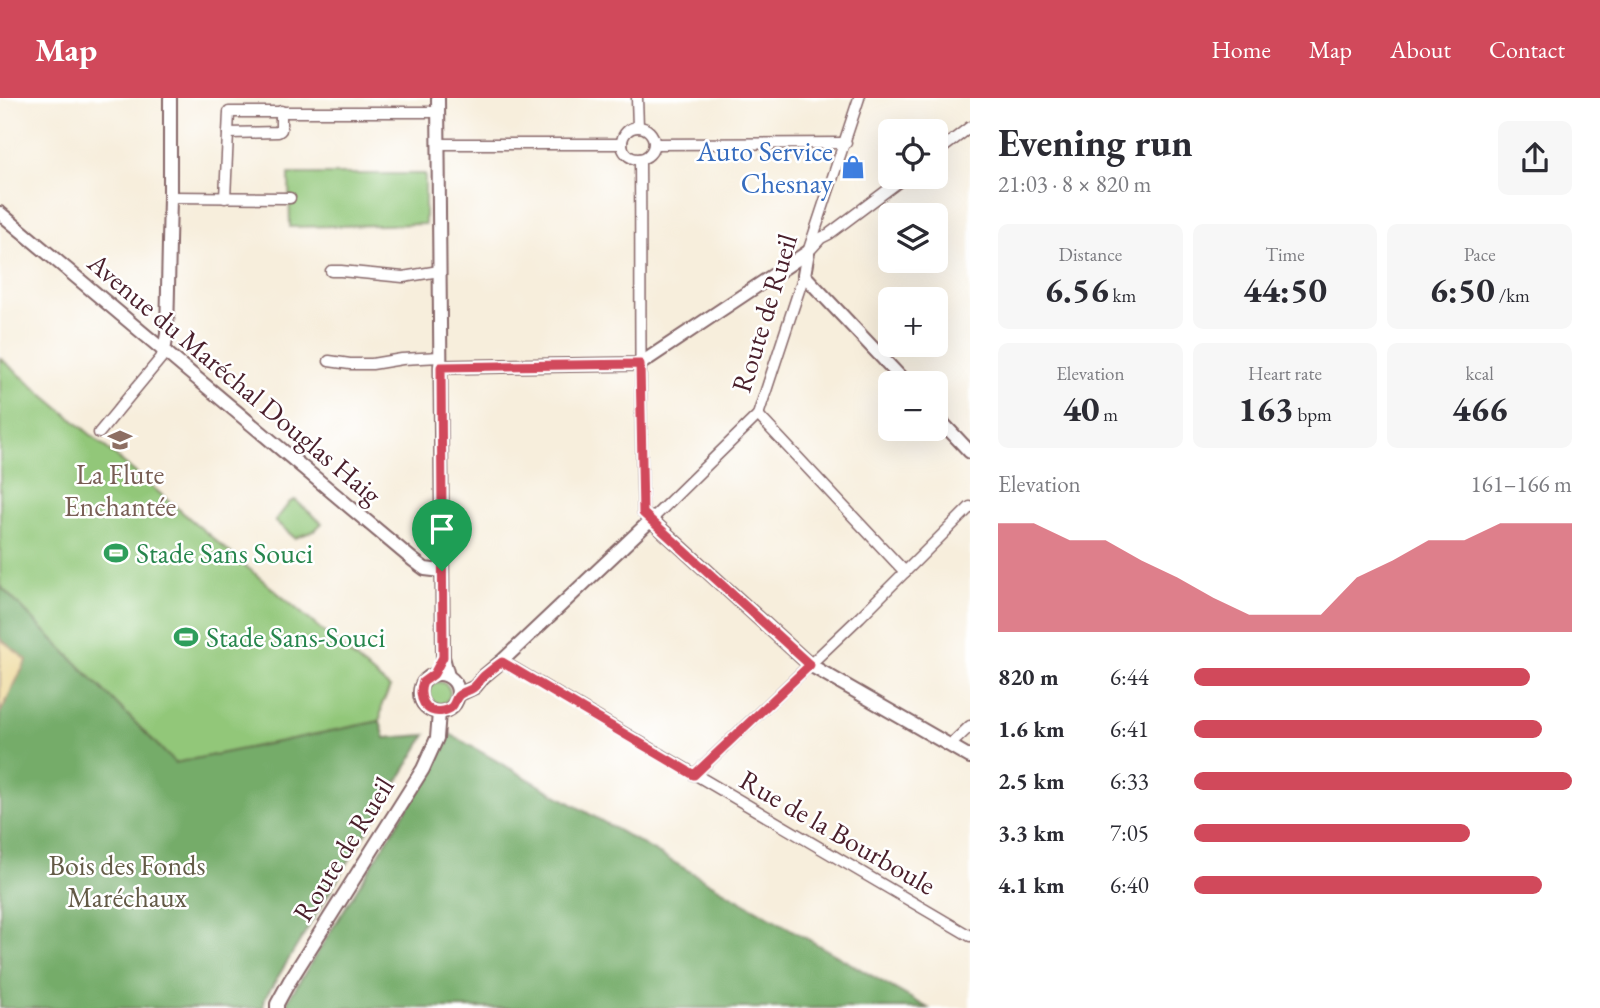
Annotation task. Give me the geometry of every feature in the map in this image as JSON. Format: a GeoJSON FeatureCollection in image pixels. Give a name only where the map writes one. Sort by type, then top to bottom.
{"type":"FeatureCollection","features":[{"type":"Feature","properties":{"kind":"street"},"geometry":{"type":"LineString","coordinates":[[99,433],[164,351],[167,334],[170,98]]}},
{"type":"Feature","properties":{"kind":"street"},"geometry":{"type":"LineString","coordinates":[[438,98],[443,657],[458,695],[451,707],[439,712],[426,707],[420,695],[423,682],[434,674],[443,657]]}},
{"type":"Feature","properties":{"kind":"street"},"geometry":{"type":"LineString","coordinates":[[638,98],[638,127]]}},
{"type":"Feature","properties":{"kind":"street","name":"Route de Rueil"},"geometry":{"type":"LineString","coordinates":[[458,695],[474,687],[502,662],[758,415],[859,98]]}},
{"type":"Feature","properties":{"kind":"street"},"geometry":{"type":"LineString","coordinates":[[228,133],[281,131],[281,111]]}},
{"type":"Feature","properties":{"kind":"street"},"geometry":{"type":"LineString","coordinates":[[225,198],[229,112],[439,112]]}},
{"type":"Feature","properties":{"kind":"street"},"geometry":{"type":"LineString","coordinates":[[638,127],[648,130],[654,144],[652,153],[645,158],[635,159],[626,154],[622,144],[625,134],[638,127]]}},
{"type":"Feature","properties":{"kind":"street"},"geometry":{"type":"LineString","coordinates":[[948,144],[970,127]]}},
{"type":"Feature","properties":{"kind":"street"},"geometry":{"type":"LineString","coordinates":[[654,144],[846,143]]}},
{"type":"Feature","properties":{"kind":"street"},"geometry":{"type":"LineString","coordinates":[[439,144],[622,144]]}},
{"type":"Feature","properties":{"kind":"street"},"geometry":{"type":"LineString","coordinates":[[640,159],[643,513],[810,665],[970,757]]}},
{"type":"Feature","properties":{"kind":"street"},"geometry":{"type":"LineString","coordinates":[[329,362],[372,365],[402,359],[441,362],[640,364],[805,262],[821,238],[889,189]]}},
{"type":"Feature","properties":{"kind":"street"},"geometry":{"type":"LineString","coordinates":[[170,197],[290,198]]}},
{"type":"Feature","properties":{"kind":"street","name":"Avenue du Maréchal Douglas Haig"},"geometry":{"type":"LineString","coordinates":[[0,213],[413,560],[425,569],[442,571]]}},
{"type":"Feature","properties":{"kind":"street"},"geometry":{"type":"LineString","coordinates":[[805,262],[895,371]]}},
{"type":"Feature","properties":{"kind":"street"},"geometry":{"type":"LineString","coordinates":[[331,271],[403,277],[439,271]]}},
{"type":"Feature","properties":{"kind":"street"},"geometry":{"type":"LineString","coordinates":[[758,415],[905,572]]}},
{"type":"Feature","properties":{"kind":"street"},"geometry":{"type":"LineString","coordinates":[[948,429],[970,452]]}},
{"type":"Feature","properties":{"kind":"street"},"geometry":{"type":"LineString","coordinates":[[694,775],[970,507]]}},
{"type":"Feature","properties":{"kind":"street","name":"Rue de la Bourboule"},"geometry":{"type":"LineString","coordinates":[[502,662],[970,936]]}},
{"type":"Feature","properties":{"kind":"street"},"geometry":{"type":"LineString","coordinates":[[434,674],[479,681]]}},
{"type":"Feature","properties":{"kind":"street","name":"Route de Rueil"},"geometry":{"type":"LineString","coordinates":[[277,1008],[289,982],[423,769],[437,738],[439,712]]}},
{"type":"Feature","properties":{"kind":"street"},"geometry":{"type":"LineString","coordinates":[[950,745],[970,726]]}},
{"type":"Feature","properties":{"kind":"green space"},"geometry":{"type":"Polygon","coordinates":[[[289,174],[425,174],[425,224],[290,227],[289,174]]]}},
{"type":"Feature","properties":{"kind":"green space","name":"Stade Sans Souci"},"geometry":{"type":"Polygon","coordinates":[[[0,358],[390,688],[382,704],[380,721],[175,763],[0,586],[0,358]]]}},
{"type":"Feature","properties":{"kind":"green space"},"geometry":{"type":"Polygon","coordinates":[[[295,500],[322,523],[314,531],[295,538],[275,521],[290,502],[295,500]]]}},
{"type":"Feature","properties":{"kind":"green space","name":"Bois des Fonds Maréchaux"},"geometry":{"type":"Polygon","coordinates":[[[0,586],[175,763],[380,721],[385,738],[426,735],[265,998],[263,1008],[0,1008],[0,586]]]}},
{"type":"Feature","properties":{"kind":"green space"},"geometry":{"type":"Polygon","coordinates":[[[435,682],[443,682],[450,689],[450,697],[443,704],[435,704],[428,697],[428,689],[435,682]]]}},
{"type":"Feature","properties":{"kind":"green space"},"geometry":{"type":"Polygon","coordinates":[[[450,734],[928,1008],[286,1008],[288,1000],[446,746],[450,734]]]}},
{"type":"Feature","properties":{"kind":"sand"},"geometry":{"type":"Polygon","coordinates":[[[0,639],[27,660],[0,713],[0,639]]]}},
{"type":"Feature","properties":{"kind":"place","name":"Auto Service Chesnay"},"geometry":{"type":"Point","coordinates":[853,167]}},
{"type":"Feature","properties":{"kind":"place","name":"La Flute Enchantée"},"geometry":{"type":"Point","coordinates":[120,440]}},
{"type":"Feature","properties":{"kind":"place","name":"Stade Sans Souci"},"geometry":{"type":"Point","coordinates":[116,553]}},
{"type":"Feature","properties":{"kind":"place","name":"Stade Sans-Souci"},"geometry":{"type":"Point","coordinates":[186,637]}},
{"type":"Feature","properties":{"kind":"route"},"geometry":{"type":"LineString","coordinates":[[640,364],[643,513],[810,665],[694,775],[502,662],[474,687],[458,695],[456,702],[449,709],[433,711],[421,700],[420,688],[428,677],[434,674],[443,657],[442,571],[441,367],[640,364]]}}]}
